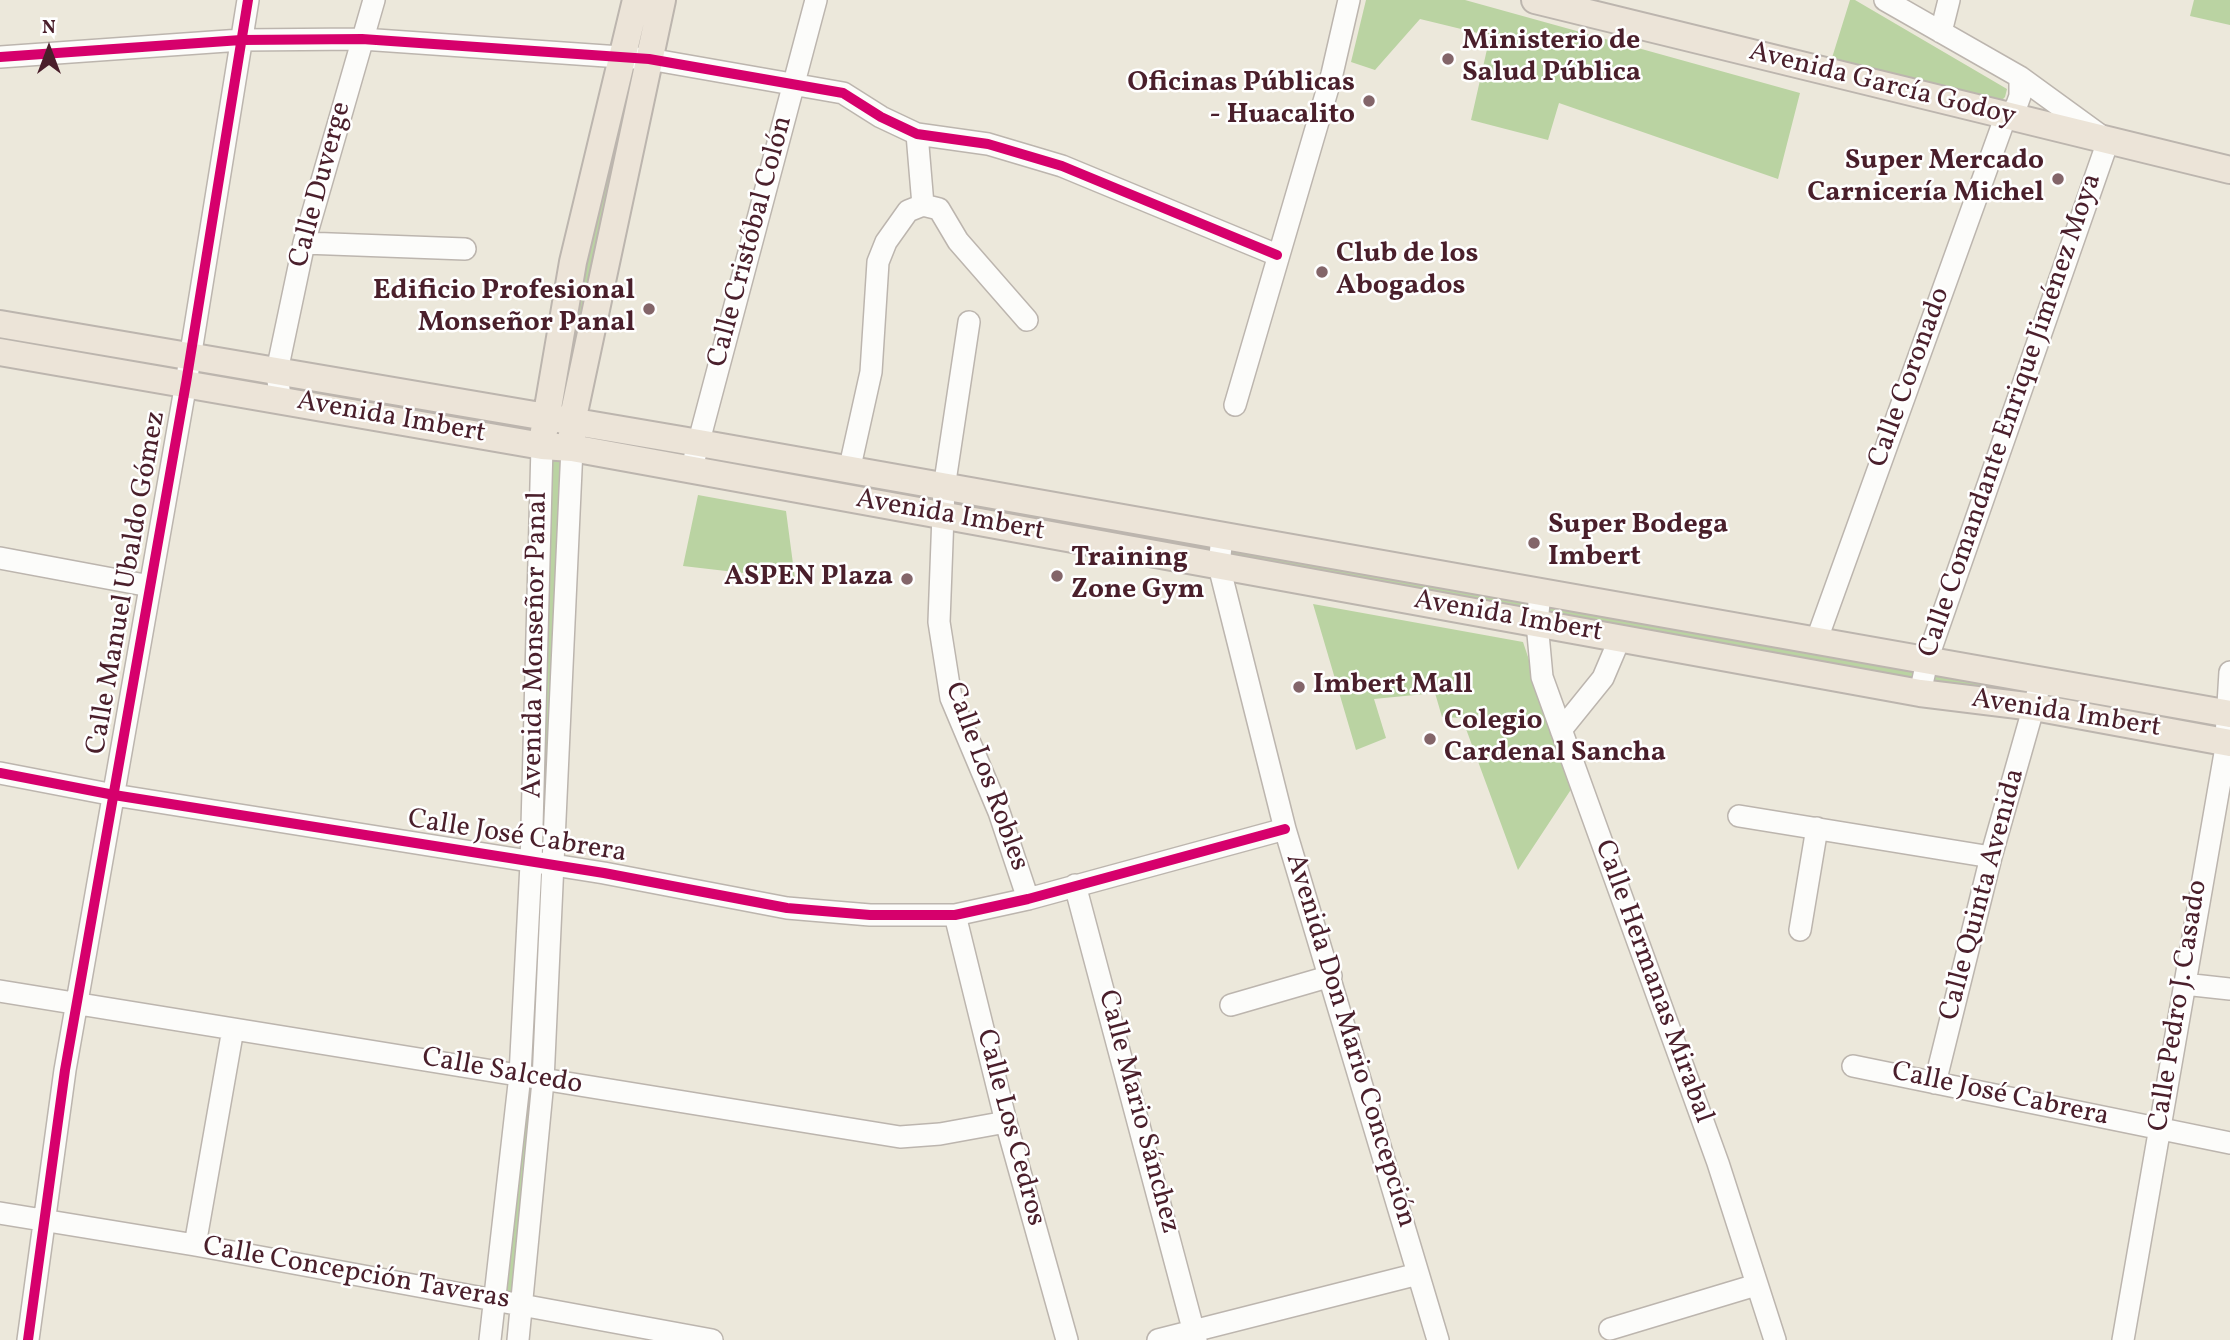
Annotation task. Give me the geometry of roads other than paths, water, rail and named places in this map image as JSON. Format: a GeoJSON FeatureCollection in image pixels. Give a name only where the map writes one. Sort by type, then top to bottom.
{"type":"FeatureCollection","features":[{"type":"Feature","properties":{"kind":"main road","name":"Avenida Monseñor Panal"},"geometry":{"type":"LineString","coordinates":[[564,430],[637,57],[636,0]]}},
{"type":"Feature","properties":{"kind":"main road","name":"Avenida Monseñor Panal"},"geometry":{"type":"LineString","coordinates":[[637,57],[662,0]]}},
{"type":"Feature","properties":{"kind":"main road","name":"Avenida García Godoy"},"geometry":{"type":"LineString","coordinates":[[1535,0],[2005,118],[2230,170]]}},
{"type":"Feature","properties":{"kind":"main road","name":"Avenida Imbert"},"geometry":{"type":"LineString","coordinates":[[0,324],[277,371],[564,430],[699,443],[2229,714]]}},
{"type":"Feature","properties":{"kind":"main road","name":"Avenida Imbert"},"geometry":{"type":"LineString","coordinates":[[0,352],[279,398],[542,446],[564,430]]}},
{"type":"Feature","properties":{"kind":"main road","name":"Avenida Imbert"},"geometry":{"type":"LineString","coordinates":[[564,430],[691,471],[1920,692],[2034,707],[2228,742]]}},
{"type":"Feature","properties":{"kind":"street","name":"Calle Manuel Ubaldo Gómez"},"geometry":{"type":"LineString","coordinates":[[27,1340],[65,1070],[186,383],[248,0]]}},
{"type":"Feature","properties":{"kind":"street","name":"Calle Duverge"},"geometry":{"type":"LineString","coordinates":[[279,398],[277,371],[304,243],[374,0]]}},
{"type":"Feature","properties":{"kind":"street","name":"Calle Cristóbal Colón"},"geometry":{"type":"LineString","coordinates":[[691,471],[814,0]]}},
{"type":"Feature","properties":{"kind":"street"},"geometry":{"type":"LineString","coordinates":[[1235,405],[1332,74],[1349,0]]}},
{"type":"Feature","properties":{"kind":"street"},"geometry":{"type":"LineString","coordinates":[[1885,0],[2020,77],[2108,141]]}},
{"type":"Feature","properties":{"kind":"street"},"geometry":{"type":"LineString","coordinates":[[1941,32],[1949,0]]}},
{"type":"Feature","properties":{"kind":"street"},"geometry":{"type":"LineString","coordinates":[[0,57],[241,40],[362,39],[637,57],[843,93],[881,117],[917,134],[988,144],[1062,166],[1277,255]]}},
{"type":"Feature","properties":{"kind":"street","name":"Calle Coronado"},"geometry":{"type":"LineString","coordinates":[[1816,639],[2005,118],[2016,107],[2020,96],[2020,77]]}},
{"type":"Feature","properties":{"kind":"street"},"geometry":{"type":"LineString","coordinates":[[917,134],[923,205]]}},
{"type":"Feature","properties":{"kind":"street","name":"Calle Comandante Enrique Jiménez Moya"},"geometry":{"type":"LineString","coordinates":[[1920,692],[1927,661],[2108,141]]}},
{"type":"Feature","properties":{"kind":"street"},"geometry":{"type":"LineString","coordinates":[[849,471],[870,372],[878,262],[898,222],[908,211],[923,205],[939,209],[958,241],[1027,320]]}},
{"type":"Feature","properties":{"kind":"street"},"geometry":{"type":"LineString","coordinates":[[304,243],[465,249]]}},
{"type":"Feature","properties":{"kind":"street","name":"Calle Los Robles"},"geometry":{"type":"LineString","coordinates":[[969,322],[944,488],[939,622],[951,698],[999,812],[1028,899]]}},
{"type":"Feature","properties":{"kind":"street","name":"Avenida Monseñor Panal"},"geometry":{"type":"LineString","coordinates":[[518,1340],[543,1081],[554,867],[564,430]]}},
{"type":"Feature","properties":{"kind":"street","name":"Avenida Monseñor Panal"},"geometry":{"type":"LineString","coordinates":[[490,1340],[520,1075],[531,864],[542,446]]}},
{"type":"Feature","properties":{"kind":"street","name":"Avenida Don Mario Concepción"},"geometry":{"type":"LineString","coordinates":[[1222,536],[1219,566],[1285,829],[1438,1340]]}},
{"type":"Feature","properties":{"kind":"street"},"geometry":{"type":"LineString","coordinates":[[0,558],[150,586]]}},
{"type":"Feature","properties":{"kind":"street","name":"Calle Hermanas Mirabal"},"geometry":{"type":"LineString","coordinates":[[1540,593],[1537,624],[1542,677],[1718,1163],[1775,1340]]}},
{"type":"Feature","properties":{"kind":"street"},"geometry":{"type":"LineString","coordinates":[[1561,730],[1603,678],[1620,638]]}},
{"type":"Feature","properties":{"kind":"street","name":"Calle Pedro J. Casado"},"geometry":{"type":"LineString","coordinates":[[2123,1340],[2228,742],[2230,672]]}},
{"type":"Feature","properties":{"kind":"street","name":"Calle Quinta Avenida"},"geometry":{"type":"LineString","coordinates":[[1935,1083],[1991,857],[2041,681]]}},
{"type":"Feature","properties":{"kind":"street","name":"Calle José Cabrera"},"geometry":{"type":"LineString","coordinates":[[0,773],[114,795],[787,908],[870,915],[955,915],[1028,899],[1285,829]]}},
{"type":"Feature","properties":{"kind":"street"},"geometry":{"type":"LineString","coordinates":[[1739,816],[1991,857]]}},
{"type":"Feature","properties":{"kind":"street"},"geometry":{"type":"LineString","coordinates":[[1800,930],[1817,828]]}},
{"type":"Feature","properties":{"kind":"street","name":"Calle Mario Sánchez"},"geometry":{"type":"LineString","coordinates":[[1075,885],[1195,1336]]}},
{"type":"Feature","properties":{"kind":"street","name":"Calle Los Cedros"},"geometry":{"type":"LineString","coordinates":[[955,915],[1006,1122],[1067,1340]]}},
{"type":"Feature","properties":{"kind":"street"},"geometry":{"type":"LineString","coordinates":[[1231,1005],[1331,976]]}},
{"type":"Feature","properties":{"kind":"street"},"geometry":{"type":"LineString","coordinates":[[2184,984],[2230,989]]}},
{"type":"Feature","properties":{"kind":"street","name":"Calle Salcedo"},"geometry":{"type":"LineString","coordinates":[[0,991],[900,1137],[940,1134],[1006,1122]]}},
{"type":"Feature","properties":{"kind":"street"},"geometry":{"type":"LineString","coordinates":[[195,1245],[233,1029]]}},
{"type":"Feature","properties":{"kind":"street","name":"Calle José Cabrera"},"geometry":{"type":"LineString","coordinates":[[1853,1066],[2230,1143]]}},
{"type":"Feature","properties":{"kind":"street","name":"Calle Concepción Taveras"},"geometry":{"type":"LineString","coordinates":[[0,1213],[195,1245],[712,1340]]}},
{"type":"Feature","properties":{"kind":"street"},"geometry":{"type":"LineString","coordinates":[[1158,1340],[1195,1336],[1418,1274]]}},
{"type":"Feature","properties":{"kind":"street"},"geometry":{"type":"LineString","coordinates":[[1610,1329],[1756,1285]]}},
{"type":"Feature","properties":{"kind":"place","name":"Ministerio de Salud Pública"},"geometry":{"type":"Point","coordinates":[1448,59]}},
{"type":"Feature","properties":{"kind":"place","name":"Oficinas Públicas - Huacalito"},"geometry":{"type":"Point","coordinates":[1369,101]}},
{"type":"Feature","properties":{"kind":"place","name":"Super Mercado Carnicería Michel"},"geometry":{"type":"Point","coordinates":[2058,179]}},
{"type":"Feature","properties":{"kind":"place","name":"Club de los Abogados"},"geometry":{"type":"Point","coordinates":[1322,272]}},
{"type":"Feature","properties":{"kind":"place","name":"Edificio Profesional Monseñor Panal"},"geometry":{"type":"Point","coordinates":[649,309]}},
{"type":"Feature","properties":{"kind":"place","name":"Super Bodega Imbert"},"geometry":{"type":"Point","coordinates":[1534,543]}},
{"type":"Feature","properties":{"kind":"place","name":"Training Zone Gym"},"geometry":{"type":"Point","coordinates":[1057,576]}},
{"type":"Feature","properties":{"kind":"place","name":"ASPEN Plaza"},"geometry":{"type":"Point","coordinates":[907,579]}},
{"type":"Feature","properties":{"kind":"place","name":"Imbert Mall"},"geometry":{"type":"Point","coordinates":[1299,687]}},
{"type":"Feature","properties":{"kind":"place","name":"Colegio Cardenal Sancha"},"geometry":{"type":"Point","coordinates":[1430,739]}}]}
